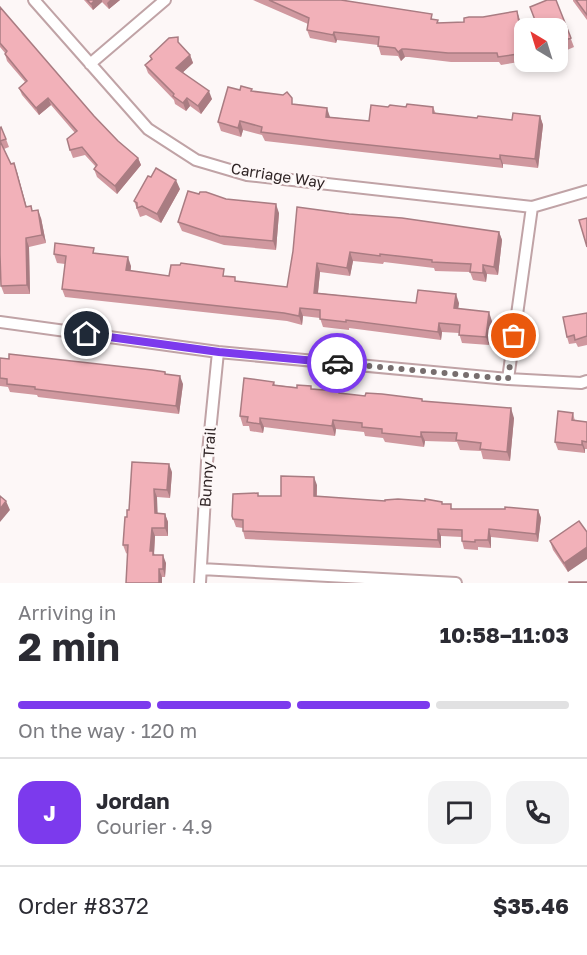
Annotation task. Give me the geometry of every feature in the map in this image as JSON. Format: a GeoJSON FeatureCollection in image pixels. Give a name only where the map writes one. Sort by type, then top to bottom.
{"type":"FeatureCollection","features":[{"type":"Feature","properties":{"kind":"street","name":"Carriage Way"},"geometry":{"type":"LineString","coordinates":[[34,0],[147,129],[196,160],[247,175],[532,207],[587,191]]}},
{"type":"Feature","properties":{"kind":"street"},"geometry":{"type":"LineString","coordinates":[[90,64],[165,0]]}},
{"type":"Feature","properties":{"kind":"street"},"geometry":{"type":"LineString","coordinates":[[508,379],[532,207]]}},
{"type":"Feature","properties":{"kind":"street"},"geometry":{"type":"LineString","coordinates":[[0,322],[219,352],[508,379],[581,383],[587,381]]}},
{"type":"Feature","properties":{"kind":"street","name":"Bunny Trail"},"geometry":{"type":"LineString","coordinates":[[201,583],[207,462],[219,352]]}},
{"type":"Feature","properties":{"kind":"street"},"geometry":{"type":"LineString","coordinates":[[201,569],[456,583]]}},
{"type":"Feature","properties":{"kind":"building"},"geometry":{"type":"Polygon","coordinates":[[[269,0],[341,0],[432,14],[431,19],[438,20],[437,23],[464,22],[464,18],[517,11],[518,18],[514,18],[514,55],[498,57],[497,53],[448,53],[406,49],[398,52],[395,48],[378,46],[379,37],[334,32],[333,35],[307,30],[309,18],[269,0]]]}},
{"type":"Feature","properties":{"kind":"building"},"geometry":{"type":"Polygon","coordinates":[[[547,0],[556,0],[563,18],[534,18],[530,7],[547,0]]]}},
{"type":"Feature","properties":{"kind":"building"},"geometry":{"type":"Polygon","coordinates":[[[576,0],[587,0],[587,15],[576,0]]]}},
{"type":"Feature","properties":{"kind":"building"},"geometry":{"type":"Polygon","coordinates":[[[0,7],[94,116],[138,158],[115,186],[94,169],[97,165],[82,147],[70,150],[67,139],[77,131],[48,98],[36,108],[19,88],[27,81],[5,54],[7,51],[0,43],[0,7]]]}},
{"type":"Feature","properties":{"kind":"building"},"geometry":{"type":"Polygon","coordinates":[[[178,37],[178,42],[190,55],[176,68],[209,91],[198,106],[187,98],[183,103],[173,96],[174,94],[145,65],[152,59],[150,56],[169,38],[178,37]]]}},
{"type":"Feature","properties":{"kind":"building"},"geometry":{"type":"Polygon","coordinates":[[[241,86],[252,89],[251,91],[283,95],[287,92],[292,98],[292,104],[327,108],[326,117],[369,121],[371,105],[406,107],[407,104],[433,107],[433,113],[477,118],[478,116],[512,120],[513,113],[540,116],[535,159],[500,155],[500,159],[332,141],[261,132],[262,127],[240,121],[238,128],[218,122],[228,87],[240,90],[241,86]]]}},
{"type":"Feature","properties":{"kind":"building"},"geometry":{"type":"Polygon","coordinates":[[[1,127],[6,139],[0,141],[0,128],[1,127]]]}},
{"type":"Feature","properties":{"kind":"building"},"geometry":{"type":"Polygon","coordinates":[[[0,141],[11,164],[14,163],[26,207],[31,206],[32,211],[38,210],[42,235],[26,238],[27,285],[1,286],[0,141]]]}},
{"type":"Feature","properties":{"kind":"building"},"geometry":{"type":"Polygon","coordinates":[[[156,168],[176,180],[157,214],[142,206],[137,208],[137,203],[134,201],[148,176],[151,177],[156,168]]]}},
{"type":"Feature","properties":{"kind":"building"},"geometry":{"type":"Polygon","coordinates":[[[188,191],[199,194],[206,192],[226,199],[276,204],[273,241],[220,236],[178,222],[188,191]]]}},
{"type":"Feature","properties":{"kind":"building"},"geometry":{"type":"Polygon","coordinates":[[[297,207],[402,218],[499,232],[494,267],[483,265],[483,273],[470,272],[471,264],[432,262],[432,260],[350,252],[347,268],[317,263],[314,293],[416,303],[418,290],[456,294],[454,308],[489,312],[486,337],[459,335],[460,325],[439,323],[438,332],[346,320],[346,322],[320,319],[320,310],[300,308],[299,316],[62,289],[66,256],[54,254],[55,243],[94,248],[93,253],[128,257],[126,270],[169,276],[171,265],[181,263],[224,269],[223,276],[235,277],[235,281],[287,287],[297,207]]]}},
{"type":"Feature","properties":{"kind":"building"},"geometry":{"type":"Polygon","coordinates":[[[587,218],[587,247],[579,220],[587,218]]]}},
{"type":"Feature","properties":{"kind":"building"},"geometry":{"type":"Polygon","coordinates":[[[587,313],[587,336],[575,340],[574,335],[567,337],[563,317],[587,313]]]}},
{"type":"Feature","properties":{"kind":"building"},"geometry":{"type":"Polygon","coordinates":[[[9,354],[152,370],[180,376],[176,406],[7,384],[7,379],[0,378],[0,358],[9,359],[9,354]]]}},
{"type":"Feature","properties":{"kind":"building"},"geometry":{"type":"Polygon","coordinates":[[[244,378],[274,382],[273,385],[297,388],[297,385],[311,386],[311,389],[365,396],[366,393],[382,394],[422,399],[422,401],[511,408],[507,452],[480,449],[481,443],[456,440],[457,433],[421,432],[421,437],[382,433],[382,429],[362,427],[362,423],[333,420],[332,426],[260,418],[260,424],[247,422],[248,417],[240,416],[244,378]]]}},
{"type":"Feature","properties":{"kind":"building"},"geometry":{"type":"Polygon","coordinates":[[[558,411],[573,413],[572,420],[587,422],[587,442],[582,441],[582,445],[555,442],[558,411]]]}},
{"type":"Feature","properties":{"kind":"building"},"geometry":{"type":"Polygon","coordinates":[[[132,462],[169,464],[167,490],[154,489],[155,513],[165,514],[165,528],[152,528],[150,551],[153,551],[153,555],[163,555],[163,569],[159,569],[159,583],[126,583],[128,545],[123,545],[125,517],[129,510],[132,462]]]}},
{"type":"Feature","properties":{"kind":"building"},"geometry":{"type":"Polygon","coordinates":[[[281,476],[314,477],[314,496],[385,501],[398,499],[425,501],[425,499],[451,504],[451,509],[505,509],[505,507],[538,510],[536,534],[489,529],[488,540],[475,540],[475,542],[462,541],[462,530],[438,529],[438,540],[243,531],[243,520],[233,519],[232,516],[233,494],[258,493],[258,496],[281,496],[281,476]]]}},
{"type":"Feature","properties":{"kind":"building"},"geometry":{"type":"Polygon","coordinates":[[[0,496],[6,501],[0,509],[0,496]]]}},
{"type":"Feature","properties":{"kind":"building"},"geometry":{"type":"Polygon","coordinates":[[[579,521],[587,532],[587,547],[564,563],[550,541],[579,521]]]}},
{"type":"Feature","properties":{"kind":"way so far"},"geometry":{"type":"LineString","coordinates":[[337,363],[508,379],[514,336]]}},
{"type":"Feature","properties":{"kind":"route"},"geometry":{"type":"LineString","coordinates":[[87,334],[219,352],[337,363]]}}]}
